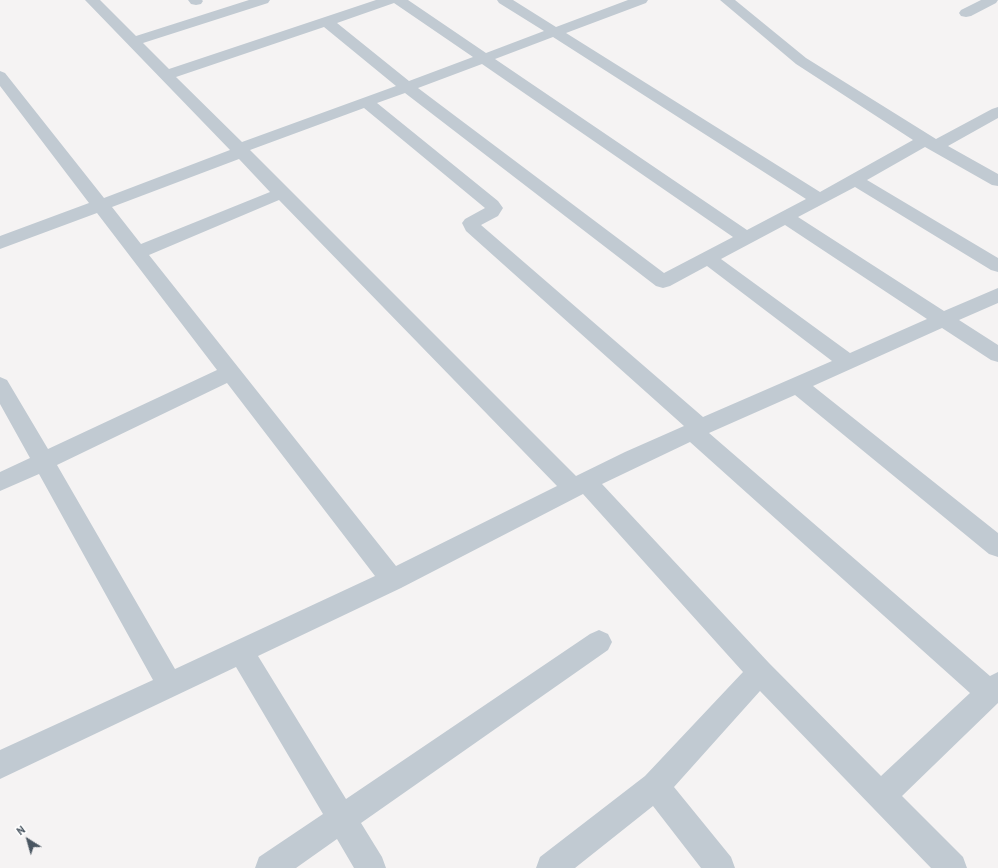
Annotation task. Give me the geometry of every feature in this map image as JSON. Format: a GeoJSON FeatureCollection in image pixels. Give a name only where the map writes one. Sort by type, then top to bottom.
{"type":"FeatureCollection","features":[{"type":"Feature","properties":{"kind":"street"},"geometry":{"type":"LineString","coordinates":[[92,0],[282,193],[580,486],[952,868]]}},
{"type":"Feature","properties":{"kind":"street"},"geometry":{"type":"LineString","coordinates":[[133,42],[263,0]]}},
{"type":"Feature","properties":{"kind":"street"},"geometry":{"type":"LineString","coordinates":[[166,75],[390,0]]}},
{"type":"Feature","properties":{"kind":"street"},"geometry":{"type":"LineString","coordinates":[[399,0],[746,238]]}},
{"type":"Feature","properties":{"kind":"street"},"geometry":{"type":"LineString","coordinates":[[504,0],[819,199]]}},
{"type":"Feature","properties":{"kind":"street"},"geometry":{"type":"LineString","coordinates":[[0,243],[101,206],[366,102],[641,0]]}},
{"type":"Feature","properties":{"kind":"street"},"geometry":{"type":"LineString","coordinates":[[727,0],[802,61],[931,143],[998,181]]}},
{"type":"Feature","properties":{"kind":"street"},"geometry":{"type":"LineString","coordinates":[[966,13],[991,0]]}},
{"type":"Feature","properties":{"kind":"street"},"geometry":{"type":"LineString","coordinates":[[326,21],[407,87],[663,282],[855,180],[931,143],[996,115]]}},
{"type":"Feature","properties":{"kind":"street"},"geometry":{"type":"LineString","coordinates":[[0,76],[392,580]]}},
{"type":"Feature","properties":{"kind":"street"},"geometry":{"type":"LineString","coordinates":[[366,102],[492,205],[494,208],[492,212],[470,223],[472,227],[697,430],[994,689],[882,796]]}},
{"type":"Feature","properties":{"kind":"street"},"geometry":{"type":"LineString","coordinates":[[855,180],[998,266]]}},
{"type":"Feature","properties":{"kind":"street"},"geometry":{"type":"LineString","coordinates":[[138,253],[282,193]]}},
{"type":"Feature","properties":{"kind":"street"},"geometry":{"type":"LineString","coordinates":[[785,217],[998,355]]}},
{"type":"Feature","properties":{"kind":"street"},"geometry":{"type":"LineString","coordinates":[[708,258],[848,362]]}},
{"type":"Feature","properties":{"kind":"street"},"geometry":{"type":"LineString","coordinates":[[0,764],[392,580],[634,458],[998,295]]}},
{"type":"Feature","properties":{"kind":"street"},"geometry":{"type":"LineString","coordinates":[[0,482],[230,372]]}},
{"type":"Feature","properties":{"kind":"street"},"geometry":{"type":"LineString","coordinates":[[0,385],[170,685]]}},
{"type":"Feature","properties":{"kind":"street"},"geometry":{"type":"LineString","coordinates":[[797,385],[996,543]]}},
{"type":"Feature","properties":{"kind":"street"},"geometry":{"type":"LineString","coordinates":[[270,868],[598,642]]}},
{"type":"Feature","properties":{"kind":"street"},"geometry":{"type":"LineString","coordinates":[[242,651],[372,868]]}},
{"type":"Feature","properties":{"kind":"street"},"geometry":{"type":"LineString","coordinates":[[551,868],[655,786],[760,672]]}},
{"type":"Feature","properties":{"kind":"street"},"geometry":{"type":"LineString","coordinates":[[655,786],[720,868]]}}]}
